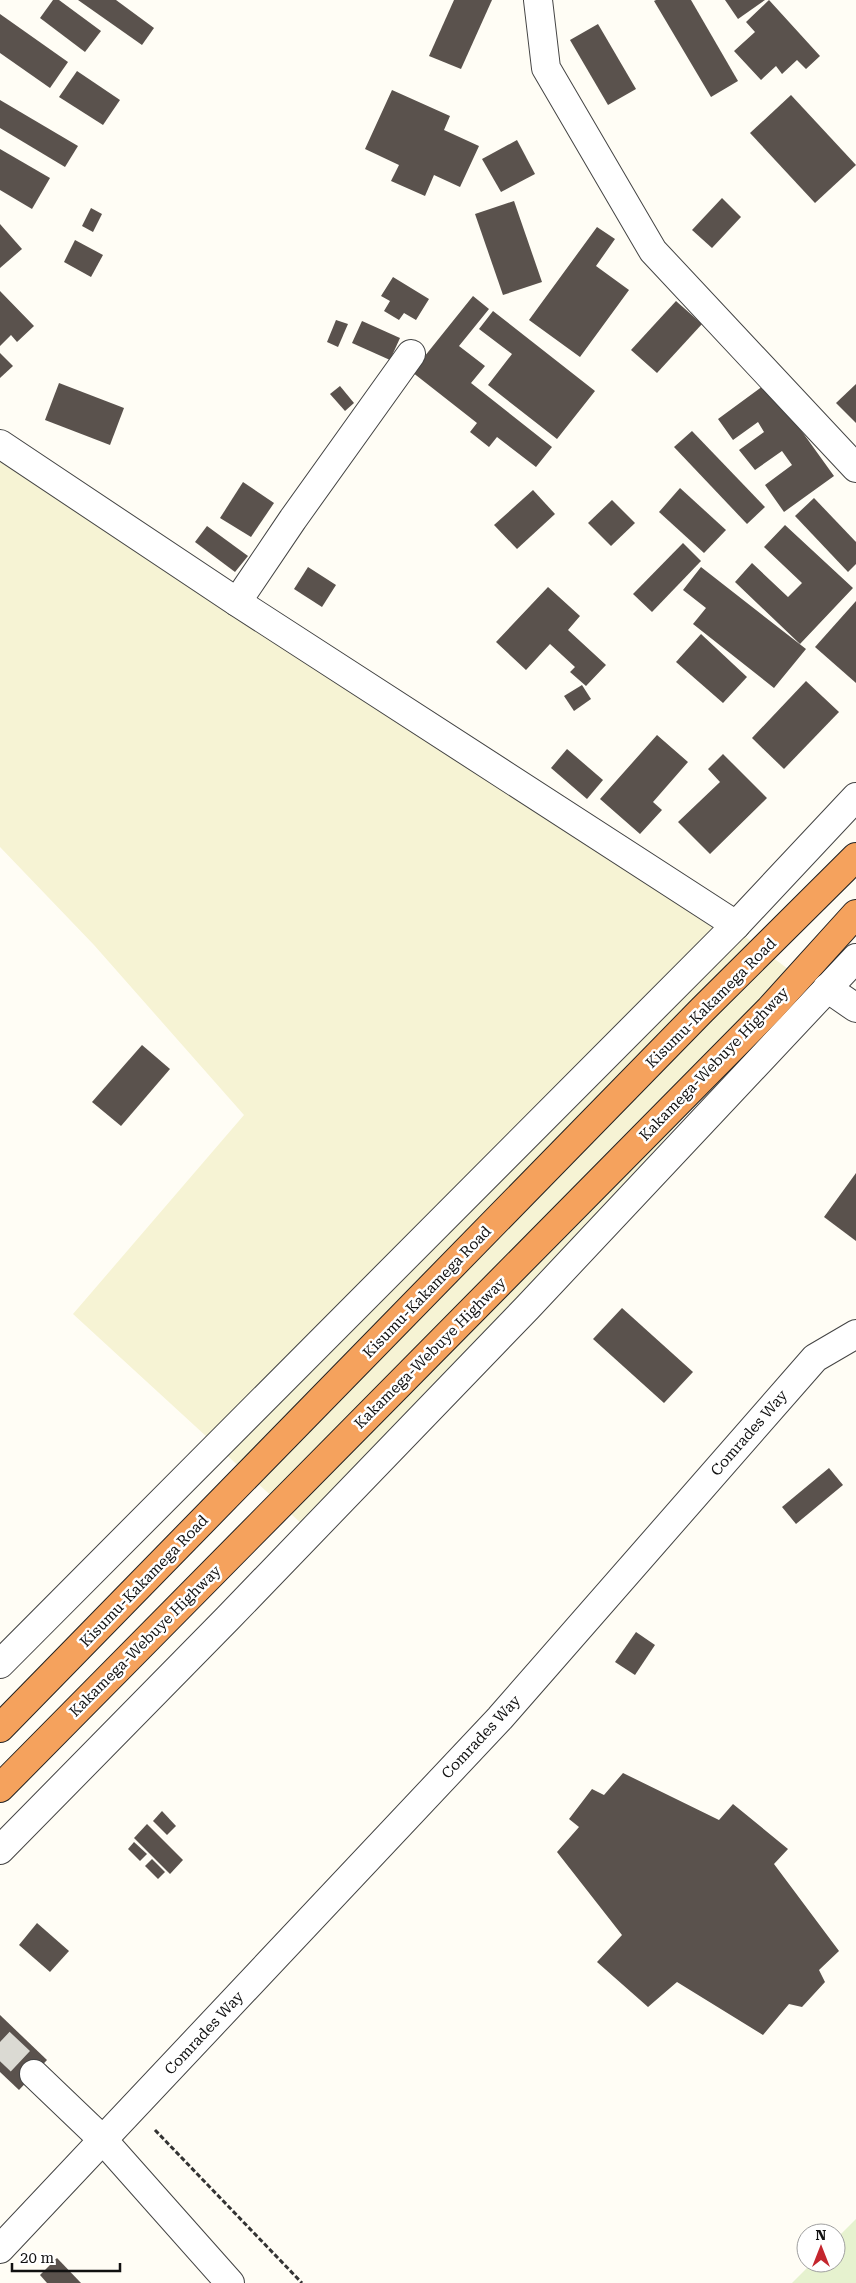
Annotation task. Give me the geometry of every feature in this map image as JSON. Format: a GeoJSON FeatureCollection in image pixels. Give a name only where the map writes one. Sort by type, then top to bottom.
{"type":"FeatureCollection","features":[{"type":"Feature","properties":{"kind":"highway","name":"Kisumu-Kakamega Road"},"geometry":{"type":"LineString","coordinates":[[0,1728],[702,1010],[856,857]]}},
{"type":"Feature","properties":{"kind":"highway","name":"Kakamega-Webuye Highway"},"geometry":{"type":"LineString","coordinates":[[0,1788],[770,1009],[856,914]]}},
{"type":"Feature","properties":{"kind":"street"},"geometry":{"type":"LineString","coordinates":[[538,0],[546,68],[653,251],[856,468]]}},
{"type":"Feature","properties":{"kind":"street"},"geometry":{"type":"LineString","coordinates":[[238,602],[293,519],[412,354]]}},
{"type":"Feature","properties":{"kind":"street"},"geometry":{"type":"LineString","coordinates":[[0,444],[238,602],[736,925]]}},
{"type":"Feature","properties":{"kind":"street"},"geometry":{"type":"LineString","coordinates":[[0,1664],[736,925],[856,797]]}},
{"type":"Feature","properties":{"kind":"street"},"geometry":{"type":"LineString","coordinates":[[0,1850],[235,1611],[527,1308],[856,958]]}},
{"type":"Feature","properties":{"kind":"street"},"geometry":{"type":"LineString","coordinates":[[827,988],[856,1008]]}},
{"type":"Feature","properties":{"kind":"street","name":"Comrades Way"},"geometry":{"type":"LineString","coordinates":[[0,2249],[500,1718],[815,1358],[856,1334]]}},
{"type":"Feature","properties":{"kind":"street"},"geometry":{"type":"LineString","coordinates":[[34,2074],[103,2140],[230,2283]]}},
{"type":"Feature","properties":{"kind":"path"},"geometry":{"type":"LineString","coordinates":[[134,2108],[302,2283]]}},
{"type":"Feature","properties":{"kind":"shaded area"},"geometry":{"type":"Polygon","coordinates":[[[0,439],[663,875],[804,981],[315,1536],[73,1314],[244,1115],[94,945],[0,847],[0,439]]]}},
{"type":"Feature","properties":{"kind":"green space"},"geometry":{"type":"Polygon","coordinates":[[[856,2219],[856,2283],[792,2283],[802,2273],[846,2273],[846,2229],[856,2219]]]}},
{"type":"Feature","properties":{"kind":"building"},"geometry":{"type":"Polygon","coordinates":[[[53,0],[59,0],[101,31],[85,52],[40,18],[53,0]]]}},
{"type":"Feature","properties":{"kind":"building"},"geometry":{"type":"Polygon","coordinates":[[[78,0],[116,0],[154,28],[142,45],[78,0]]]}},
{"type":"Feature","properties":{"kind":"building"},"geometry":{"type":"Polygon","coordinates":[[[454,0],[492,0],[461,69],[429,56],[454,0]]]}},
{"type":"Feature","properties":{"kind":"building"},"geometry":{"type":"Polygon","coordinates":[[[691,0],[738,81],[711,97],[654,1],[691,0]]]}},
{"type":"Feature","properties":{"kind":"building"},"geometry":{"type":"Polygon","coordinates":[[[725,0],[765,0],[738,19],[725,0]]]}},
{"type":"Feature","properties":{"kind":"building"},"geometry":{"type":"Polygon","coordinates":[[[769,0],[820,56],[806,69],[797,60],[782,74],[776,66],[761,80],[734,51],[755,32],[746,22],[769,0]]]}},
{"type":"Feature","properties":{"kind":"building"},"geometry":{"type":"Polygon","coordinates":[[[0,14],[68,62],[50,88],[0,53],[0,14]]]}},
{"type":"Feature","properties":{"kind":"building"},"geometry":{"type":"Polygon","coordinates":[[[598,24],[636,89],[608,105],[570,40],[598,24]]]}},
{"type":"Feature","properties":{"kind":"building"},"geometry":{"type":"Polygon","coordinates":[[[77,71],[120,100],[103,125],[59,97],[77,71]]]}},
{"type":"Feature","properties":{"kind":"building"},"geometry":{"type":"Polygon","coordinates":[[[392,90],[450,116],[444,130],[479,146],[460,187],[434,175],[425,196],[391,181],[399,165],[365,149],[392,90]]]}},
{"type":"Feature","properties":{"kind":"building"},"geometry":{"type":"Polygon","coordinates":[[[791,95],[856,165],[815,203],[750,133],[791,95]]]}},
{"type":"Feature","properties":{"kind":"building"},"geometry":{"type":"Polygon","coordinates":[[[0,100],[78,146],[65,167],[0,128],[0,100]]]}},
{"type":"Feature","properties":{"kind":"building"},"geometry":{"type":"Polygon","coordinates":[[[517,140],[535,174],[501,192],[482,159],[517,140]]]}},
{"type":"Feature","properties":{"kind":"building"},"geometry":{"type":"Polygon","coordinates":[[[0,149],[50,178],[32,209],[0,190],[0,149]]]}},
{"type":"Feature","properties":{"kind":"building"},"geometry":{"type":"Polygon","coordinates":[[[722,198],[741,217],[712,248],[692,230],[722,198]]]}},
{"type":"Feature","properties":{"kind":"building"},"geometry":{"type":"Polygon","coordinates":[[[514,201],[542,282],[503,295],[475,214],[514,201]]]}},
{"type":"Feature","properties":{"kind":"building"},"geometry":{"type":"Polygon","coordinates":[[[91,208],[102,214],[93,232],[82,226],[91,208]]]}},
{"type":"Feature","properties":{"kind":"building"},"geometry":{"type":"Polygon","coordinates":[[[0,224],[22,249],[0,268],[0,224]]]}},
{"type":"Feature","properties":{"kind":"building"},"geometry":{"type":"Polygon","coordinates":[[[597,227],[615,239],[596,266],[629,290],[580,357],[529,320],[597,227]]]}},
{"type":"Feature","properties":{"kind":"building"},"geometry":{"type":"Polygon","coordinates":[[[75,240],[103,255],[91,277],[64,262],[75,240]]]}},
{"type":"Feature","properties":{"kind":"building"},"geometry":{"type":"Polygon","coordinates":[[[393,277],[429,299],[416,320],[404,313],[399,320],[384,311],[390,301],[381,296],[393,277]]]}},
{"type":"Feature","properties":{"kind":"building"},"geometry":{"type":"Polygon","coordinates":[[[0,291],[34,326],[17,342],[11,335],[0,346],[0,291]]]}},
{"type":"Feature","properties":{"kind":"building"},"geometry":{"type":"Polygon","coordinates":[[[473,296],[489,309],[459,346],[485,366],[471,383],[552,447],[536,467],[497,437],[489,447],[470,432],[477,423],[412,372],[473,296]]]}},
{"type":"Feature","properties":{"kind":"building"},"geometry":{"type":"Polygon","coordinates":[[[676,301],[702,324],[657,373],[631,350],[676,301]]]}},
{"type":"Feature","properties":{"kind":"building"},"geometry":{"type":"Polygon","coordinates":[[[493,311],[595,391],[557,439],[488,385],[512,354],[479,329],[493,311]]]}},
{"type":"Feature","properties":{"kind":"building"},"geometry":{"type":"Polygon","coordinates":[[[336,320],[348,324],[338,347],[327,342],[336,320]]]}},
{"type":"Feature","properties":{"kind":"building"},"geometry":{"type":"Polygon","coordinates":[[[362,321],[400,338],[390,360],[352,343],[362,321]]]}},
{"type":"Feature","properties":{"kind":"building"},"geometry":{"type":"Polygon","coordinates":[[[0,353],[13,366],[0,378],[0,353]]]}},
{"type":"Feature","properties":{"kind":"building"},"geometry":{"type":"Polygon","coordinates":[[[59,383],[124,408],[110,445],[45,420],[59,383]]]}},
{"type":"Feature","properties":{"kind":"building"},"geometry":{"type":"Polygon","coordinates":[[[767,383],[834,476],[784,512],[765,485],[792,465],[782,451],[755,470],[739,450],[764,432],[758,422],[733,440],[718,419],[767,383]]]}},
{"type":"Feature","properties":{"kind":"building"},"geometry":{"type":"Polygon","coordinates":[[[856,384],[856,423],[836,403],[856,384]]]}},
{"type":"Feature","properties":{"kind":"building"},"geometry":{"type":"Polygon","coordinates":[[[340,386],[354,403],[345,411],[330,394],[340,386]]]}},
{"type":"Feature","properties":{"kind":"building"},"geometry":{"type":"Polygon","coordinates":[[[692,431],[765,507],[747,524],[674,447],[692,431]]]}},
{"type":"Feature","properties":{"kind":"building"},"geometry":{"type":"Polygon","coordinates":[[[243,482],[274,503],[251,537],[220,518],[243,482]]]}},
{"type":"Feature","properties":{"kind":"building"},"geometry":{"type":"Polygon","coordinates":[[[680,488],[726,530],[704,553],[659,512],[680,488]]]}},
{"type":"Feature","properties":{"kind":"building"},"geometry":{"type":"Polygon","coordinates":[[[533,490],[555,514],[517,549],[494,525],[533,490]]]}},
{"type":"Feature","properties":{"kind":"building"},"geometry":{"type":"Polygon","coordinates":[[[814,498],[856,542],[856,564],[848,572],[795,516],[814,498]]]}},
{"type":"Feature","properties":{"kind":"building"},"geometry":{"type":"Polygon","coordinates":[[[612,500],[635,523],[611,546],[588,523],[612,500]]]}},
{"type":"Feature","properties":{"kind":"building"},"geometry":{"type":"Polygon","coordinates":[[[785,525],[853,588],[800,644],[735,582],[752,563],[788,597],[802,583],[764,547],[785,525]]]}},
{"type":"Feature","properties":{"kind":"building"},"geometry":{"type":"Polygon","coordinates":[[[207,526],[248,556],[235,572],[195,542],[207,526]]]}},
{"type":"Feature","properties":{"kind":"building"},"geometry":{"type":"Polygon","coordinates":[[[683,543],[701,561],[652,612],[633,594],[683,543]]]}},
{"type":"Feature","properties":{"kind":"building"},"geometry":{"type":"Polygon","coordinates":[[[308,567],[336,585],[322,607],[294,589],[308,567]]]}},
{"type":"Feature","properties":{"kind":"building"},"geometry":{"type":"Polygon","coordinates":[[[701,567],[806,649],[774,688],[693,624],[706,608],[683,590],[701,567]]]}},
{"type":"Feature","properties":{"kind":"building"},"geometry":{"type":"Polygon","coordinates":[[[548,587],[580,616],[568,630],[606,665],[586,686],[570,672],[575,667],[550,644],[526,670],[496,642],[548,587]]]}},
{"type":"Feature","properties":{"kind":"building"},"geometry":{"type":"Polygon","coordinates":[[[856,601],[856,683],[815,647],[856,601]]]}},
{"type":"Feature","properties":{"kind":"building"},"geometry":{"type":"Polygon","coordinates":[[[701,634],[747,677],[723,703],[676,662],[701,634]]]}},
{"type":"Feature","properties":{"kind":"building"},"geometry":{"type":"Polygon","coordinates":[[[806,681],[839,712],[784,769],[752,738],[806,681]]]}},
{"type":"Feature","properties":{"kind":"building"},"geometry":{"type":"Polygon","coordinates":[[[582,685],[591,699],[574,711],[564,696],[582,685]]]}},
{"type":"Feature","properties":{"kind":"building"},"geometry":{"type":"Polygon","coordinates":[[[657,735],[688,762],[653,802],[662,810],[640,834],[600,799],[657,735]]]}},
{"type":"Feature","properties":{"kind":"building"},"geometry":{"type":"Polygon","coordinates":[[[567,749],[603,780],[587,799],[551,768],[567,749]]]}},
{"type":"Feature","properties":{"kind":"building"},"geometry":{"type":"Polygon","coordinates":[[[723,754],[767,798],[710,854],[678,822],[720,782],[708,769],[723,754]]]}},
{"type":"Feature","properties":{"kind":"building"},"geometry":{"type":"Polygon","coordinates":[[[142,1045],[170,1069],[121,1126],[92,1102],[142,1045]]]}},
{"type":"Feature","properties":{"kind":"building"},"geometry":{"type":"Polygon","coordinates":[[[856,1173],[856,1241],[824,1217],[856,1173]]]}},
{"type":"Feature","properties":{"kind":"building"},"geometry":{"type":"Polygon","coordinates":[[[622,1308],[693,1372],[664,1403],[593,1339],[622,1308]]]}},
{"type":"Feature","properties":{"kind":"building"},"geometry":{"type":"Polygon","coordinates":[[[829,1468],[843,1485],[796,1524],[782,1507],[829,1468]]]}},
{"type":"Feature","properties":{"kind":"building"},"geometry":{"type":"Polygon","coordinates":[[[636,1632],[655,1645],[635,1675],[615,1662],[636,1632]]]}},
{"type":"Feature","properties":{"kind":"building"},"geometry":{"type":"Polygon","coordinates":[[[623,1773],[719,1820],[733,1804],[788,1849],[774,1864],[839,1951],[819,1970],[825,1982],[802,2007],[789,2004],[763,2035],[677,1982],[648,2007],[597,1962],[622,1935],[557,1852],[579,1827],[569,1819],[592,1789],[604,1795],[623,1773]]]}},
{"type":"Feature","properties":{"kind":"building"},"geometry":{"type":"Polygon","coordinates":[[[162,1811],[176,1826],[167,1835],[153,1821],[162,1811]]]}},
{"type":"Feature","properties":{"kind":"building"},"geometry":{"type":"Polygon","coordinates":[[[147,1824],[183,1860],[170,1874],[134,1838],[147,1824]]]}},
{"type":"Feature","properties":{"kind":"building"},"geometry":{"type":"Polygon","coordinates":[[[134,1842],[147,1854],[140,1861],[128,1849],[134,1842]]]}},
{"type":"Feature","properties":{"kind":"building"},"geometry":{"type":"Polygon","coordinates":[[[152,1859],[165,1872],[158,1879],[145,1866],[152,1859]]]}},
{"type":"Feature","properties":{"kind":"building"},"geometry":{"type":"Polygon","coordinates":[[[37,1923],[69,1951],[50,1972],[19,1945],[37,1923]]]}},
{"type":"Feature","properties":{"kind":"building"},"geometry":{"type":"Polygon","coordinates":[[[0,2015],[47,2060],[19,2090],[0,2072],[0,2015]]]}},
{"type":"Feature","properties":{"kind":"building"},"geometry":{"type":"Polygon","coordinates":[[[57,2258],[81,2283],[47,2283],[40,2275],[57,2258]]]}},
{"type":"Feature","properties":{"kind":"tunnel"},"geometry":{"type":"LineString","coordinates":[[0,2042],[34,2074]]}}]}
